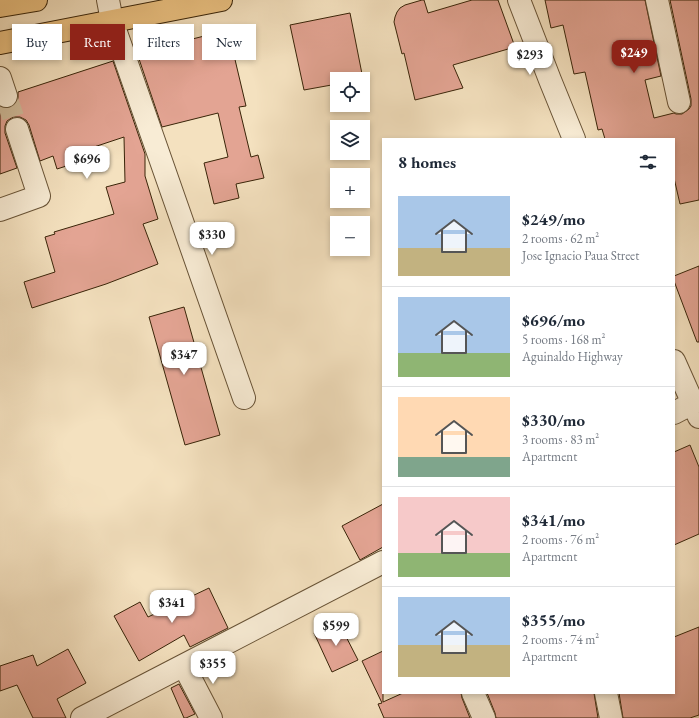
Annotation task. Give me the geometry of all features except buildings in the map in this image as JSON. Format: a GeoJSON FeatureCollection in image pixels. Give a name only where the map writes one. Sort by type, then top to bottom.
{"type":"FeatureCollection","features":[{"type":"Feature","properties":{"kind":"highway"},"geometry":{"type":"LineString","coordinates":[[0,6],[36,0]]}},
{"type":"Feature","properties":{"kind":"highway"},"geometry":{"type":"LineString","coordinates":[[0,43],[222,0]]}},
{"type":"Feature","properties":{"kind":"street"},"geometry":{"type":"LineString","coordinates":[[108,0],[112,21],[244,398]]}},
{"type":"Feature","properties":{"kind":"street"},"geometry":{"type":"LineString","coordinates":[[519,0],[574,138]]}},
{"type":"Feature","properties":{"kind":"street"},"geometry":{"type":"LineString","coordinates":[[657,0],[679,102]]}},
{"type":"Feature","properties":{"kind":"street"},"geometry":{"type":"LineString","coordinates":[[0,210],[39,196],[17,129]]}},
{"type":"Feature","properties":{"kind":"street"},"geometry":{"type":"LineString","coordinates":[[675,363],[696,410],[675,413]]}},
{"type":"Feature","properties":{"kind":"street"},"geometry":{"type":"LineString","coordinates":[[82,718],[382,563]]}},
{"type":"Feature","properties":{"kind":"street"},"geometry":{"type":"LineString","coordinates":[[184,666],[210,718]]}},
{"type":"Feature","properties":{"kind":"street"},"geometry":{"type":"LineString","coordinates":[[473,694],[484,718]]}},
{"type":"Feature","properties":{"kind":"street"},"geometry":{"type":"LineString","coordinates":[[606,694],[611,718]]}},
{"type":"Feature","properties":{"kind":"tunnel"},"geometry":{"type":"LineString","coordinates":[[6,96],[17,129]]}}]}
